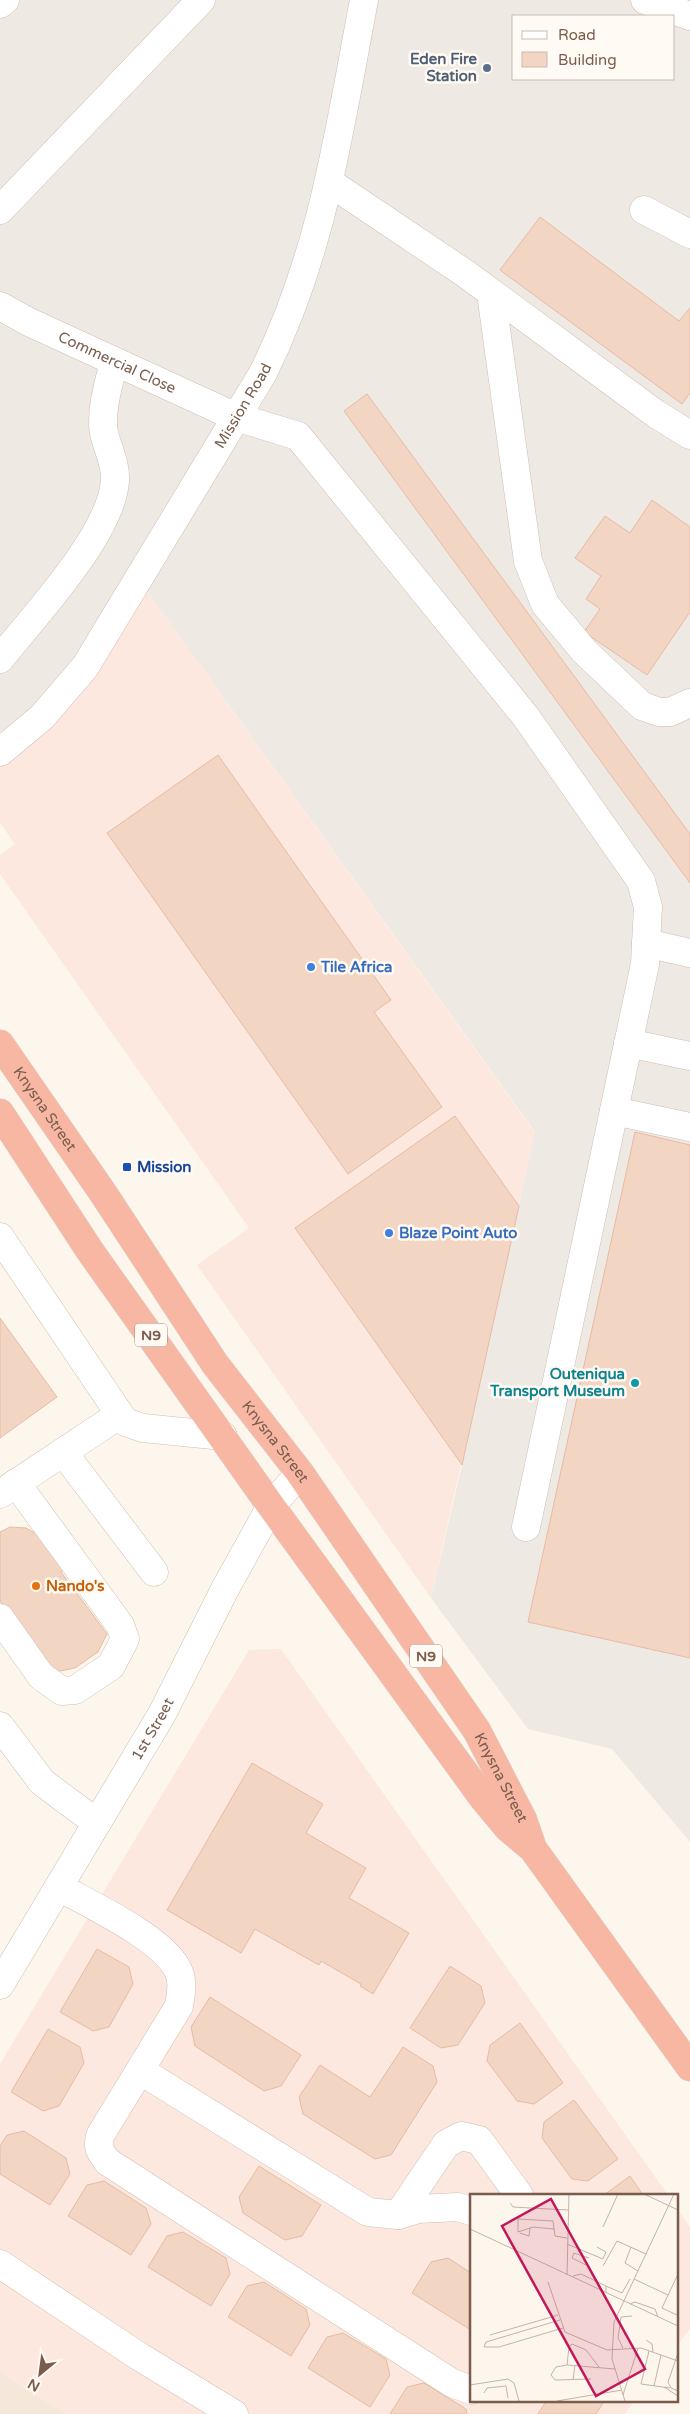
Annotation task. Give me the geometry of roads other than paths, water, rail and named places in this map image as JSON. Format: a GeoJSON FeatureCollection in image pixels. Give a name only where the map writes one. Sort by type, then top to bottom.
{"type":"FeatureCollection","features":[{"type":"Feature","properties":{"kind":"highway","name":"Knysna Street"},"geometry":{"type":"LineString","coordinates":[[0,1044],[103,1193],[215,1364],[300,1473],[477,1731],[523,1820],[533,1849]]}},
{"type":"Feature","properties":{"kind":"highway","name":"Knysna Street"},"geometry":{"type":"LineString","coordinates":[[0,1114],[90,1251],[271,1506],[483,1798],[508,1828],[533,1849],[690,2067]]}},
{"type":"Feature","properties":{"kind":"street"},"geometry":{"type":"LineString","coordinates":[[0,4],[4,0]]}},
{"type":"Feature","properties":{"kind":"street"},"geometry":{"type":"LineString","coordinates":[[0,210],[201,0]]}},
{"type":"Feature","properties":{"kind":"street","name":"Mission Road"},"geometry":{"type":"LineString","coordinates":[[0,752],[42,717],[86,667],[262,373],[293,308],[316,239],[329,182],[364,0]]}},
{"type":"Feature","properties":{"kind":"street"},"geometry":{"type":"LineString","coordinates":[[645,0],[690,16]]}},
{"type":"Feature","properties":{"kind":"street"},"geometry":{"type":"LineString","coordinates":[[329,182],[491,293],[656,414],[690,435]]}},
{"type":"Feature","properties":{"kind":"street"},"geometry":{"type":"LineString","coordinates":[[644,210],[690,234]]}},
{"type":"Feature","properties":{"kind":"street"},"geometry":{"type":"LineString","coordinates":[[491,293],[528,561],[545,604],[584,651],[642,706],[659,712],[670,712],[690,703]]}},
{"type":"Feature","properties":{"kind":"street","name":"Commercial Close"},"geometry":{"type":"LineString","coordinates":[[0,306],[114,362],[236,417],[298,436],[526,718],[641,881],[648,907],[645,964],[526,1527]]}},
{"type":"Feature","properties":{"kind":"street"},"geometry":{"type":"LineString","coordinates":[[0,659],[88,549],[111,502],[115,481],[114,460],[104,432],[106,398],[114,362]]}},
{"type":"Feature","properties":{"kind":"street"},"geometry":{"type":"LineString","coordinates":[[646,944],[690,953]]}},
{"type":"Feature","properties":{"kind":"street"},"geometry":{"type":"LineString","coordinates":[[628,1043],[690,1056]]}},
{"type":"Feature","properties":{"kind":"street"},"geometry":{"type":"LineString","coordinates":[[614,1111],[690,1128]]}},
{"type":"Feature","properties":{"kind":"street"},"geometry":{"type":"LineString","coordinates":[[0,1237],[125,1422],[143,1428],[223,1436]]}},
{"type":"Feature","properties":{"kind":"street"},"geometry":{"type":"LineString","coordinates":[[0,1618],[41,1676],[62,1691],[75,1690],[111,1666],[125,1639],[120,1625],[8,1489],[119,1415]]}},
{"type":"Feature","properties":{"kind":"street"},"geometry":{"type":"LineString","coordinates":[[63,1452],[154,1572]]}},
{"type":"Feature","properties":{"kind":"street","name":"1st Street"},"geometry":{"type":"LineString","coordinates":[[0,1985],[162,1714],[225,1589],[271,1506],[300,1473]]}},
{"type":"Feature","properties":{"kind":"street"},"geometry":{"type":"LineString","coordinates":[[0,1726],[42,1782],[97,1823]]}},
{"type":"Feature","properties":{"kind":"street"},"geometry":{"type":"LineString","coordinates":[[59,1887],[162,1948],[178,1968],[182,1984],[179,2006],[98,2142],[100,2152],[108,2162],[452,2383],[470,2390]]}},
{"type":"Feature","properties":{"kind":"street"},"geometry":{"type":"LineString","coordinates":[[141,2071],[368,2212],[398,2215],[418,2209],[458,2208],[470,2211]]}},
{"type":"Feature","properties":{"kind":"street"},"geometry":{"type":"LineString","coordinates":[[398,2215],[446,2144],[462,2136],[479,2140],[518,2194]]}},
{"type":"Feature","properties":{"kind":"street"},"geometry":{"type":"LineString","coordinates":[[0,2264],[140,2357],[234,2414]]}},
{"type":"Feature","properties":{"kind":"place","name":"Eden Fire Station"},"geometry":{"type":"Point","coordinates":[487,68]}},
{"type":"Feature","properties":{"kind":"place","name":"Tile Africa"},"geometry":{"type":"Point","coordinates":[311,967]}},
{"type":"Feature","properties":{"kind":"place","name":"Mission"},"geometry":{"type":"Point","coordinates":[127,1167]}},
{"type":"Feature","properties":{"kind":"place","name":"Blaze Point Auto"},"geometry":{"type":"Point","coordinates":[389,1233]}},
{"type":"Feature","properties":{"kind":"place","name":"Outeniqua Transport Museum"},"geometry":{"type":"Point","coordinates":[635,1383]}},
{"type":"Feature","properties":{"kind":"place","name":"Nando's"},"geometry":{"type":"Point","coordinates":[36,1586]}}]}
